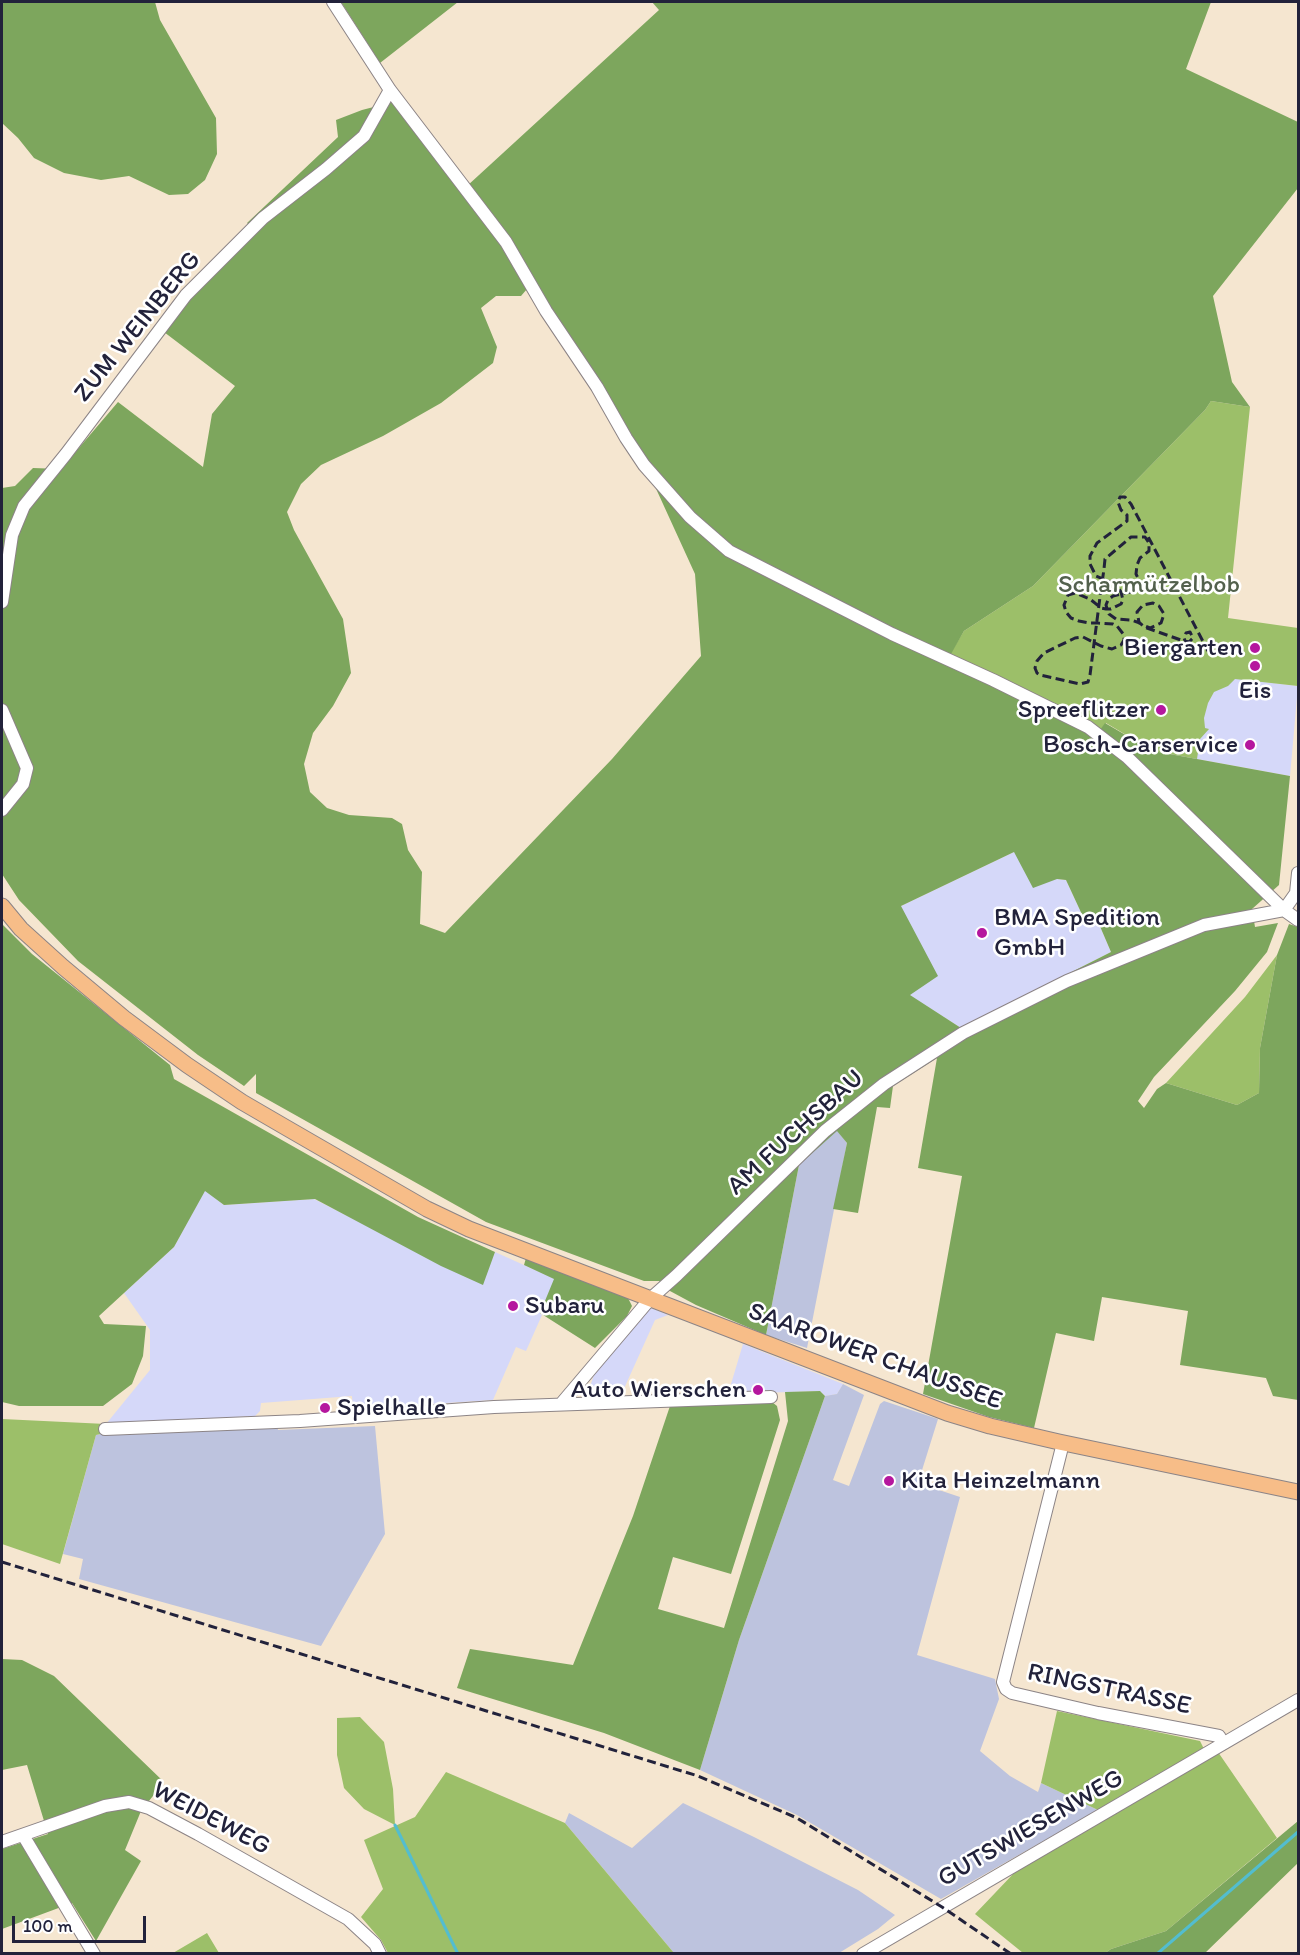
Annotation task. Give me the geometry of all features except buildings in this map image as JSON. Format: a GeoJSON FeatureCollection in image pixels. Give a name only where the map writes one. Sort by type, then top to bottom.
{"type":"FeatureCollection","features":[{"type":"Feature","properties":{"kind":"main road","name":"SAAROWER CHAUSSEE"},"geometry":{"type":"LineString","coordinates":[[2,906],[21,929],[124,1018],[242,1102],[427,1209],[458,1224],[947,1413],[990,1426],[1063,1443],[1299,1492]]}},
{"type":"Feature","properties":{"kind":"street"},"geometry":{"type":"LineString","coordinates":[[333,2],[390,90],[506,242],[546,311],[597,387],[644,465],[690,517],[729,550],[892,634],[1088,727],[1127,757],[1284,910],[1299,920]]}},
{"type":"Feature","properties":{"kind":"street","name":"ZUM WEINBERG"},"geometry":{"type":"LineString","coordinates":[[2,602],[12,535],[24,506],[186,295],[263,218],[364,136],[390,90]]}},
{"type":"Feature","properties":{"kind":"street"},"geometry":{"type":"LineString","coordinates":[[2,710],[27,768],[23,784],[2,810]]}},
{"type":"Feature","properties":{"kind":"street"},"geometry":{"type":"LineString","coordinates":[[1284,910],[1296,893],[1299,873]]}},
{"type":"Feature","properties":{"kind":"street","name":"AM FUCHSBAU"},"geometry":{"type":"LineString","coordinates":[[561,1404],[650,1299],[825,1131],[918,1060],[963,1033],[1067,981],[1204,925],[1284,910]]}},
{"type":"Feature","properties":{"kind":"street"},"geometry":{"type":"LineString","coordinates":[[105,1429],[300,1421],[561,1404],[771,1397]]}},
{"type":"Feature","properties":{"kind":"street","name":"RINGSTRASSE"},"geometry":{"type":"LineString","coordinates":[[1063,1443],[1003,1682],[1006,1689],[1012,1693],[1098,1713],[1219,1737],[1223,1743]]}},
{"type":"Feature","properties":{"kind":"street"},"geometry":{"type":"LineString","coordinates":[[1223,1743],[1299,1700]]}},
{"type":"Feature","properties":{"kind":"street","name":"GUTSWIESENWEG"},"geometry":{"type":"LineString","coordinates":[[863,1953],[1223,1743]]}},
{"type":"Feature","properties":{"kind":"street","name":"WEIDEWEG"},"geometry":{"type":"LineString","coordinates":[[2,1842],[105,1806],[129,1802],[149,1808],[348,1919],[375,1944],[380,1953]]}},
{"type":"Feature","properties":{"kind":"street"},"geometry":{"type":"LineString","coordinates":[[23,1835],[94,1953]]}},
{"type":"Feature","properties":{"kind":"shaded area"},"geometry":{"type":"Polygon","coordinates":[[[1151,668],[1298,686],[1290,776],[1153,751],[1151,668]]]}},
{"type":"Feature","properties":{"kind":"shaded area"},"geometry":{"type":"Polygon","coordinates":[[[1014,852],[1057,879],[1066,880],[1085,921],[1096,917],[1111,952],[961,1028],[909,995],[901,906],[1014,852]]]}},
{"type":"Feature","properties":{"kind":"shaded area"},"geometry":{"type":"Polygon","coordinates":[[[837,1130],[847,1143],[807,1348],[766,1335],[799,1165],[837,1130]]]}},
{"type":"Feature","properties":{"kind":"shaded area"},"geometry":{"type":"Polygon","coordinates":[[[205,1190],[224,1205],[314,1199],[482,1284],[495,1252],[555,1279],[526,1351],[516,1347],[493,1400],[353,1409],[352,1396],[261,1403],[260,1411],[255,1416],[106,1424],[150,1370],[150,1330],[124,1293],[174,1247],[205,1190]]]}},
{"type":"Feature","properties":{"kind":"shaded area"},"geometry":{"type":"Polygon","coordinates":[[[651,1308],[668,1315],[655,1320],[622,1393],[587,1395],[595,1372],[651,1308]]]}},
{"type":"Feature","properties":{"kind":"shaded area"},"geometry":{"type":"Polygon","coordinates":[[[743,1344],[843,1384],[837,1394],[825,1396],[820,1391],[728,1394],[743,1344]]]}},
{"type":"Feature","properties":{"kind":"shaded area"},"geometry":{"type":"Polygon","coordinates":[[[843,1384],[864,1395],[833,1480],[849,1486],[880,1404],[884,1401],[938,1419],[918,1483],[960,1497],[917,1655],[995,1679],[999,1699],[980,1751],[1010,1776],[1038,1792],[1041,1783],[1098,1810],[941,1899],[797,1815],[700,1770],[739,1640],[825,1396],[837,1394],[843,1384]]]}},
{"type":"Feature","properties":{"kind":"shaded area"},"geometry":{"type":"Polygon","coordinates":[[[277,1425],[278,1430],[375,1426],[385,1534],[321,1646],[79,1579],[83,1559],[63,1554],[96,1435],[277,1425]]]}},
{"type":"Feature","properties":{"kind":"shaded area"},"geometry":{"type":"Polygon","coordinates":[[[683,1803],[858,1890],[895,1915],[878,1929],[839,1953],[674,1953],[565,1823],[569,1813],[632,1848],[683,1803]]]}},
{"type":"Feature","properties":{"kind":"green space"},"geometry":{"type":"Polygon","coordinates":[[[2,2],[155,2],[160,20],[216,118],[217,154],[205,180],[188,194],[169,195],[129,176],[101,180],[64,173],[34,158],[2,123],[2,2]]]}},
{"type":"Feature","properties":{"kind":"green space"},"geometry":{"type":"Polygon","coordinates":[[[341,2],[458,2],[380,63],[341,2]]]}},
{"type":"Feature","properties":{"kind":"green space"},"geometry":{"type":"Polygon","coordinates":[[[652,2],[1211,2],[1186,69],[1298,122],[1298,188],[1213,296],[1232,382],[1250,407],[1211,401],[1205,410],[1033,586],[964,631],[951,654],[1087,719],[1100,730],[1105,723],[1153,751],[1290,776],[1279,885],[1252,909],[1255,927],[1278,923],[1267,952],[1235,991],[1154,1077],[1138,1101],[1144,1108],[1157,1089],[1166,1083],[1237,1105],[1259,1093],[1260,1048],[1277,955],[1289,924],[1298,927],[1298,1400],[1273,1396],[1266,1378],[1180,1365],[1188,1311],[1102,1297],[1094,1341],[1056,1333],[1034,1428],[989,1417],[923,1394],[962,1176],[918,1168],[937,1058],[893,1086],[890,1108],[877,1107],[858,1213],[833,1209],[847,1143],[837,1131],[799,1165],[766,1335],[696,1305],[670,1291],[659,1281],[644,1281],[486,1222],[256,1093],[256,1074],[244,1086],[198,1055],[78,961],[19,900],[2,874],[2,488],[15,486],[33,468],[61,469],[118,402],[203,467],[212,414],[235,386],[164,332],[199,286],[255,230],[247,223],[338,137],[336,120],[362,110],[393,102],[501,243],[527,289],[521,296],[496,296],[481,308],[497,347],[493,363],[441,403],[383,436],[321,465],[301,484],[287,512],[294,530],[343,619],[351,673],[333,706],[313,733],[304,764],[310,792],[327,808],[349,815],[392,818],[402,824],[408,850],[422,872],[420,924],[445,933],[612,759],[701,656],[695,574],[642,458],[467,186],[659,10],[652,2]],[[1014,852],[901,906],[938,976],[910,995],[961,1028],[1111,952],[1096,917],[1085,921],[1066,880],[1057,879],[1033,888],[1014,852]]]}},
{"type":"Feature","properties":{"kind":"green space","name":"Scharmützelbob"},"geometry":{"type":"Polygon","coordinates":[[[1211,401],[1250,407],[1228,618],[1298,628],[1298,686],[1235,679],[1228,686],[1214,692],[1204,718],[1205,728],[1209,729],[1200,739],[1197,759],[1153,751],[1106,723],[1101,730],[950,654],[964,631],[1033,586],[1205,410],[1211,401]]]}},
{"type":"Feature","properties":{"kind":"green space"},"geometry":{"type":"Polygon","coordinates":[[[2,924],[32,954],[170,1065],[174,1079],[418,1217],[495,1252],[483,1285],[441,1266],[315,1199],[224,1205],[205,1191],[174,1247],[99,1316],[104,1324],[146,1326],[143,1356],[132,1384],[103,1406],[19,1406],[2,1402],[2,924]]]}},
{"type":"Feature","properties":{"kind":"green space"},"geometry":{"type":"Polygon","coordinates":[[[1277,955],[1260,1048],[1259,1093],[1237,1105],[1166,1083],[1245,997],[1277,955]]]}},
{"type":"Feature","properties":{"kind":"green space"},"geometry":{"type":"Polygon","coordinates":[[[526,1258],[628,1298],[632,1306],[627,1316],[595,1348],[540,1313],[554,1279],[524,1265],[526,1258]]]}},
{"type":"Feature","properties":{"kind":"green space"},"geometry":{"type":"Polygon","coordinates":[[[820,1391],[825,1396],[739,1640],[700,1770],[604,1733],[457,1688],[470,1649],[573,1665],[633,1516],[670,1406],[772,1402],[777,1406],[780,1420],[731,1574],[673,1557],[658,1609],[724,1628],[788,1421],[785,1392],[820,1391]]]}},
{"type":"Feature","properties":{"kind":"green space"},"geometry":{"type":"Polygon","coordinates":[[[2,1419],[106,1424],[105,1433],[96,1435],[60,1564],[2,1544],[2,1419]]]}},
{"type":"Feature","properties":{"kind":"green space"},"geometry":{"type":"Polygon","coordinates":[[[2,1659],[22,1660],[54,1676],[164,1782],[141,1811],[125,1850],[141,1861],[96,1941],[72,1903],[2,1929],[2,1849],[48,1834],[27,1765],[2,1770],[2,1659]]]}},
{"type":"Feature","properties":{"kind":"green space"},"geometry":{"type":"Polygon","coordinates":[[[1057,1711],[1200,1741],[1204,1749],[1098,1810],[1041,1783],[1057,1711]]]}},
{"type":"Feature","properties":{"kind":"green space"},"geometry":{"type":"Polygon","coordinates":[[[360,1717],[384,1742],[393,1789],[395,1825],[364,1809],[344,1788],[337,1755],[337,1718],[360,1717]]]}},
{"type":"Feature","properties":{"kind":"green space"},"geometry":{"type":"Polygon","coordinates":[[[1218,1752],[1277,1838],[1166,1931],[1105,1953],[1023,1953],[975,1914],[1015,1872],[1218,1752]]]}},
{"type":"Feature","properties":{"kind":"green space"},"geometry":{"type":"Polygon","coordinates":[[[446,1772],[565,1823],[674,1953],[388,1953],[381,1940],[361,1917],[383,1889],[364,1840],[415,1817],[446,1772]]]}},
{"type":"Feature","properties":{"kind":"green space"},"geometry":{"type":"Polygon","coordinates":[[[1298,1821],[1298,1863],[1205,1953],[1105,1953],[1166,1931],[1298,1821]]]}},
{"type":"Feature","properties":{"kind":"green space"},"geometry":{"type":"Polygon","coordinates":[[[207,1933],[219,1953],[173,1953],[207,1933]]]}},
{"type":"Feature","properties":{"kind":"waterway"},"geometry":{"type":"LineString","coordinates":[[395,1825],[458,1954]]}},
{"type":"Feature","properties":{"kind":"waterway"},"geometry":{"type":"LineString","coordinates":[[1157,1954],[1298,1832]]}},
{"type":"Feature","properties":{"kind":"railway"},"geometry":{"type":"LineString","coordinates":[[1190,644],[1186,643],[1184,638],[1186,633],[1190,632],[1193,638],[1189,642],[1181,640],[1144,627],[1139,622],[1137,612],[1143,605],[1153,603],[1159,606],[1164,614],[1161,623],[1150,628],[1143,625],[1137,622],[1131,620],[1116,619],[1109,614],[1108,612],[1106,605],[1108,600],[1113,596],[1125,593],[1131,592],[1140,582],[1136,574],[1137,565],[1140,558],[1149,551],[1149,543],[1145,537],[1131,537],[1105,559],[1104,569],[1100,597],[1090,675],[1088,682],[1080,684],[1037,673],[1035,668],[1037,661],[1044,653],[1075,638],[1083,637],[1101,646],[1112,649],[1121,645],[1124,640],[1124,635],[1117,626],[1113,624],[1098,623],[1089,623],[1071,618],[1064,605],[1068,595],[1075,593],[1090,599],[1101,608],[1106,609],[1111,609],[1121,604],[1123,600],[1121,592],[1117,586],[1108,581],[1096,576],[1090,564],[1090,556],[1097,543],[1127,521],[1127,515],[1121,510],[1118,502],[1120,497],[1125,497],[1131,504],[1208,651]]}},
{"type":"Feature","properties":{"kind":"railway"},"geometry":{"type":"LineString","coordinates":[[2,1562],[698,1776],[797,1818],[942,1907],[1011,1954]]}},
{"type":"Feature","properties":{"kind":"place","name":"Biergarten"},"geometry":{"type":"Point","coordinates":[1255,648]}},
{"type":"Feature","properties":{"kind":"place","name":"Eis"},"geometry":{"type":"Point","coordinates":[1255,666]}},
{"type":"Feature","properties":{"kind":"place","name":"Spreeflitzer"},"geometry":{"type":"Point","coordinates":[1161,710]}},
{"type":"Feature","properties":{"kind":"place","name":"Bosch-Carservice"},"geometry":{"type":"Point","coordinates":[1250,745]}},
{"type":"Feature","properties":{"kind":"place","name":"BMA Spedition GmbH"},"geometry":{"type":"Point","coordinates":[982,933]}},
{"type":"Feature","properties":{"kind":"place","name":"Subaru"},"geometry":{"type":"Point","coordinates":[513,1306]}},
{"type":"Feature","properties":{"kind":"place","name":"Auto Wierschen"},"geometry":{"type":"Point","coordinates":[758,1390]}},
{"type":"Feature","properties":{"kind":"place","name":"Spielhalle"},"geometry":{"type":"Point","coordinates":[325,1408]}},
{"type":"Feature","properties":{"kind":"place","name":"Kita Heinzelmann"},"geometry":{"type":"Point","coordinates":[889,1481]}}]}
